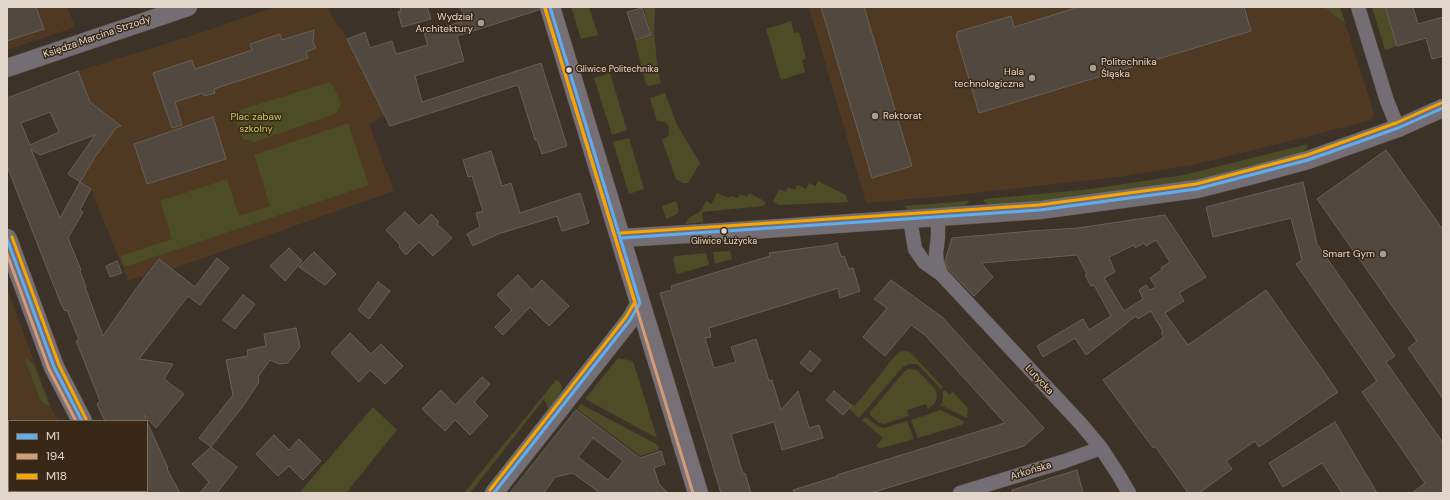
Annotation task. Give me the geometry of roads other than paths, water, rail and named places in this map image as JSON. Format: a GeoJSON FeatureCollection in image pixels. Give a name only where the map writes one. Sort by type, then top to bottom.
{"type":"FeatureCollection","features":[{"type":"Feature","properties":{"kind":"main road"},"geometry":{"type":"LineString","coordinates":[[550,7],[698,493]]}},
{"type":"Feature","properties":{"kind":"main road"},"geometry":{"type":"LineString","coordinates":[[7,239],[54,367],[81,420]]}},
{"type":"Feature","properties":{"kind":"street","name":"Księdza Marcina Strzody"},"geometry":{"type":"LineString","coordinates":[[7,68],[188,7]]}},
{"type":"Feature","properties":{"kind":"street"},"geometry":{"type":"LineString","coordinates":[[1358,7],[1387,101],[1398,128]]}},
{"type":"Feature","properties":{"kind":"street"},"geometry":{"type":"LineString","coordinates":[[621,238],[1040,210],[1197,189],[1308,160],[1398,128],[1443,108]]}},
{"type":"Feature","properties":{"kind":"street","name":"Lutycka"},"geometry":{"type":"LineString","coordinates":[[938,218],[936,253],[937,263],[942,274]]}},
{"type":"Feature","properties":{"kind":"street","name":"Lutycka"},"geometry":{"type":"LineString","coordinates":[[910,219],[915,249],[924,262],[942,274],[1081,424],[1101,448],[1129,493]]}},
{"type":"Feature","properties":{"kind":"street"},"geometry":{"type":"LineString","coordinates":[[494,493],[634,315],[640,303]]}},
{"type":"Feature","properties":{"kind":"street","name":"Arkońska"},"geometry":{"type":"LineString","coordinates":[[960,493],[1065,461],[1101,448]]}},
{"type":"Feature","properties":{"kind":"place","name":"Wydział Architektury"},"geometry":{"type":"Point","coordinates":[481,23]}},
{"type":"Feature","properties":{"kind":"place","name":"Politechnika Śląska"},"geometry":{"type":"Point","coordinates":[1093,68]}},
{"type":"Feature","properties":{"kind":"place","name":"Gliwice Politechnika"},"geometry":{"type":"Point","coordinates":[569,70]}},
{"type":"Feature","properties":{"kind":"place","name":"Hala technologiczna"},"geometry":{"type":"Point","coordinates":[1032,78]}},
{"type":"Feature","properties":{"kind":"place","name":"Rektorat"},"geometry":{"type":"Point","coordinates":[875,116]}},
{"type":"Feature","properties":{"kind":"place","name":"Gliwice Łużycka"},"geometry":{"type":"Point","coordinates":[724,231]}},
{"type":"Feature","properties":{"kind":"place","name":"Smart Gym"},"geometry":{"type":"Point","coordinates":[1383,254]}},
{"type":"Feature","properties":{"kind":"park label","name":"Plac zabaw szkolny"},"geometry":{"type":"Point","coordinates":[256,122]}}]}
